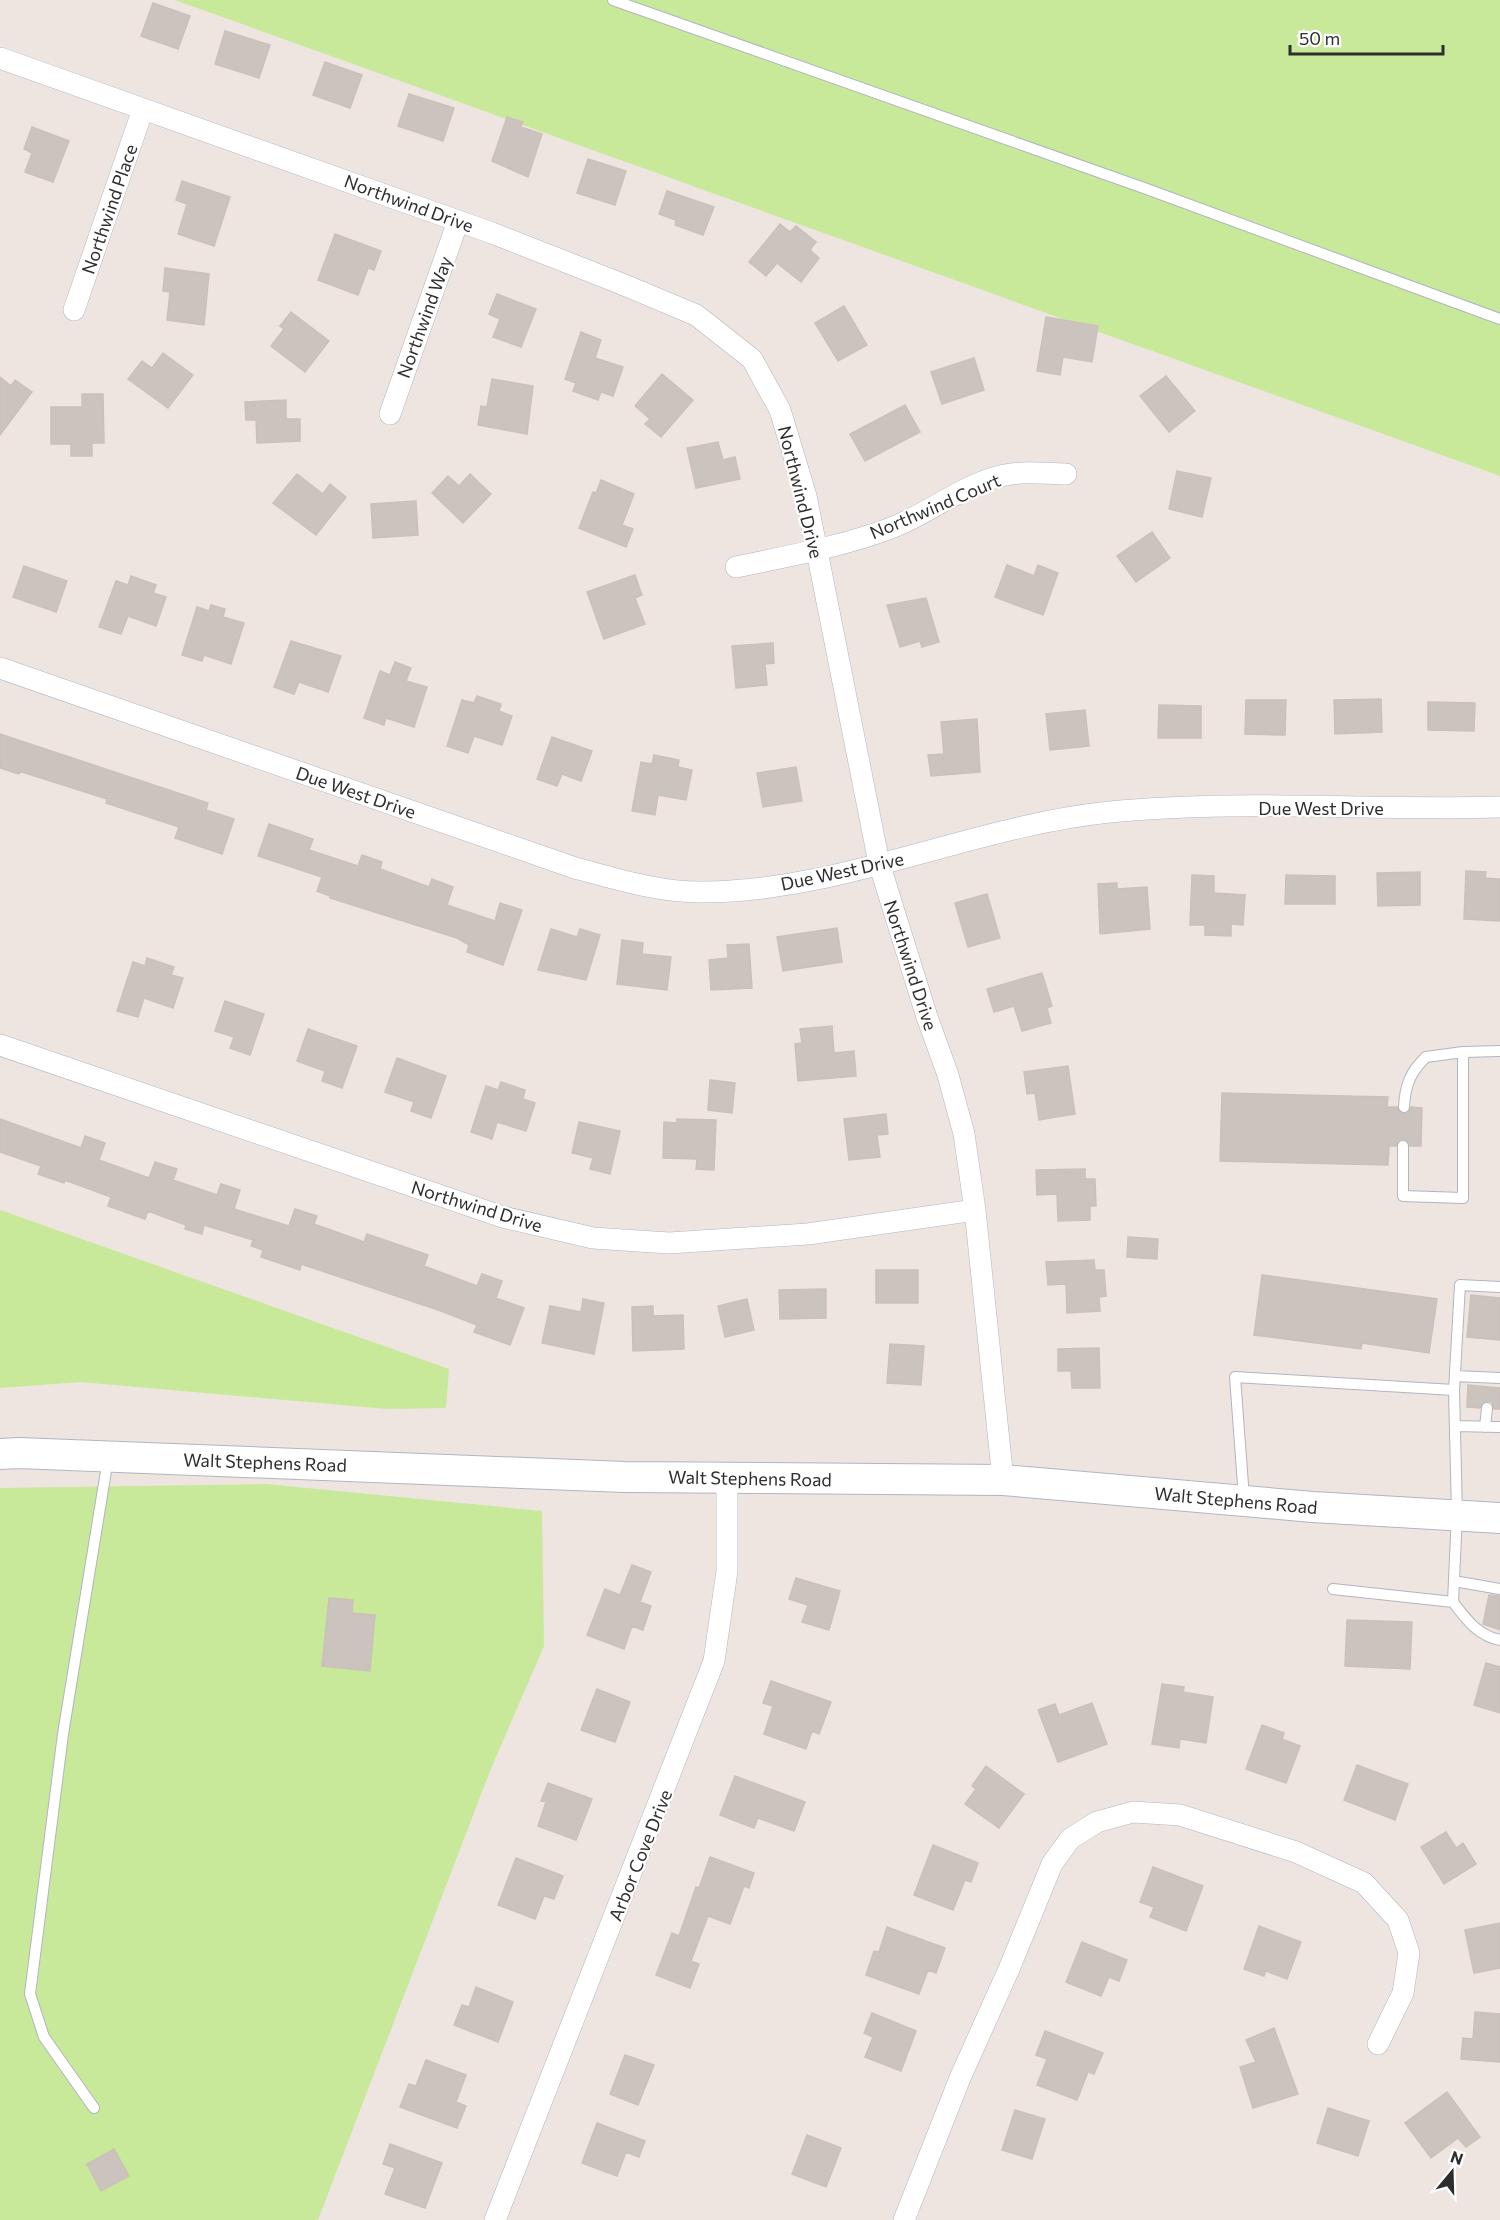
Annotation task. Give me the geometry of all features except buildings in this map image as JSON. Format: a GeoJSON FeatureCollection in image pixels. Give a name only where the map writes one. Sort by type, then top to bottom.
{"type":"FeatureCollection","features":[{"type":"Feature","properties":{"kind":"street","name":"Northwind Drive"},"geometry":{"type":"LineString","coordinates":[[0,58],[458,221],[696,315],[752,359],[780,410],[806,496],[879,863],[927,1017],[948,1075],[964,1134],[975,1210],[1003,1480]]}},
{"type":"Feature","properties":{"kind":"street","name":"Northwind Place"},"geometry":{"type":"LineString","coordinates":[[74,310],[143,108]]}},
{"type":"Feature","properties":{"kind":"street","name":"Northwind Way"},"geometry":{"type":"LineString","coordinates":[[390,414],[458,221]]}},
{"type":"Feature","properties":{"kind":"street","name":"Northwind Court"},"geometry":{"type":"LineString","coordinates":[[736,567],[817,551],[891,528],[974,486],[1011,474],[1066,474]]}},
{"type":"Feature","properties":{"kind":"street","name":"Due West Drive"},"geometry":{"type":"LineString","coordinates":[[0,668],[575,868],[636,885],[703,892],[797,884],[1013,830],[1107,812],[1180,807],[1500,807]]}},
{"type":"Feature","properties":{"kind":"street","name":"Northwind Drive"},"geometry":{"type":"LineString","coordinates":[[0,1045],[503,1218],[593,1238],[669,1244],[808,1234],[975,1210]]}},
{"type":"Feature","properties":{"kind":"street","name":"Walt Stephens Road"},"geometry":{"type":"LineString","coordinates":[[0,1454],[109,1456],[625,1477],[1003,1480],[1244,1501],[1500,1518]]}},
{"type":"Feature","properties":{"kind":"street","name":"Arbor Cove Drive"},"geometry":{"type":"LineString","coordinates":[[495,2220],[714,1661],[727,1571],[728,1478]]}},
{"type":"Feature","properties":{"kind":"street"},"geometry":{"type":"LineString","coordinates":[[907,2211],[960,2078],[987,2014],[1010,1969],[1052,1864],[1070,1839],[1097,1822],[1133,1812],[1180,1815],[1296,1852],[1364,1883],[1398,1920],[1409,1953],[1403,1993],[1378,2044]]}},
{"type":"Feature","properties":{"kind":"lane"},"geometry":{"type":"LineString","coordinates":[[613,0],[1122,180],[1500,319]]}},
{"type":"Feature","properties":{"kind":"lane"},"geometry":{"type":"LineString","coordinates":[[1404,1107],[1405,1088],[1410,1075],[1426,1057],[1463,1052],[1500,1051]]}},
{"type":"Feature","properties":{"kind":"lane"},"geometry":{"type":"LineString","coordinates":[[1403,1146],[1403,1196],[1463,1198],[1463,1052]]}},
{"type":"Feature","properties":{"kind":"lane"},"geometry":{"type":"LineString","coordinates":[[1500,1287],[1460,1285],[1454,1390],[1457,1514],[1453,1602],[1470,1625],[1488,1638],[1500,1640]]}},
{"type":"Feature","properties":{"kind":"lane"},"geometry":{"type":"LineString","coordinates":[[1455,1376],[1493,1381]]}},
{"type":"Feature","properties":{"kind":"lane"},"geometry":{"type":"LineString","coordinates":[[1244,1501],[1235,1377],[1454,1390]]}},
{"type":"Feature","properties":{"kind":"lane"},"geometry":{"type":"LineString","coordinates":[[1485,1427],[1487,1408]]}},
{"type":"Feature","properties":{"kind":"lane"},"geometry":{"type":"LineString","coordinates":[[1455,1426],[1500,1427]]}},
{"type":"Feature","properties":{"kind":"lane"},"geometry":{"type":"LineString","coordinates":[[94,2108],[44,2037],[30,1994],[63,1734],[109,1456]]}},
{"type":"Feature","properties":{"kind":"lane"},"geometry":{"type":"LineString","coordinates":[[1454,1581],[1500,1589]]}},
{"type":"Feature","properties":{"kind":"lane"},"geometry":{"type":"LineString","coordinates":[[1333,1589],[1453,1602]]}},
{"type":"Feature","properties":{"kind":"green space"},"geometry":{"type":"Polygon","coordinates":[[[175,0],[1500,0],[1500,476],[175,0]]]}},
{"type":"Feature","properties":{"kind":"green space"},"geometry":{"type":"Polygon","coordinates":[[[0,1210],[449,1369],[446,1408],[387,1409],[80,1382],[0,1388],[0,1210]]]}},
{"type":"Feature","properties":{"kind":"green space"},"geometry":{"type":"Polygon","coordinates":[[[266,1484],[542,1511],[544,1646],[490,1771],[318,2220],[0,2220],[0,1488],[266,1484]]]}}]}
